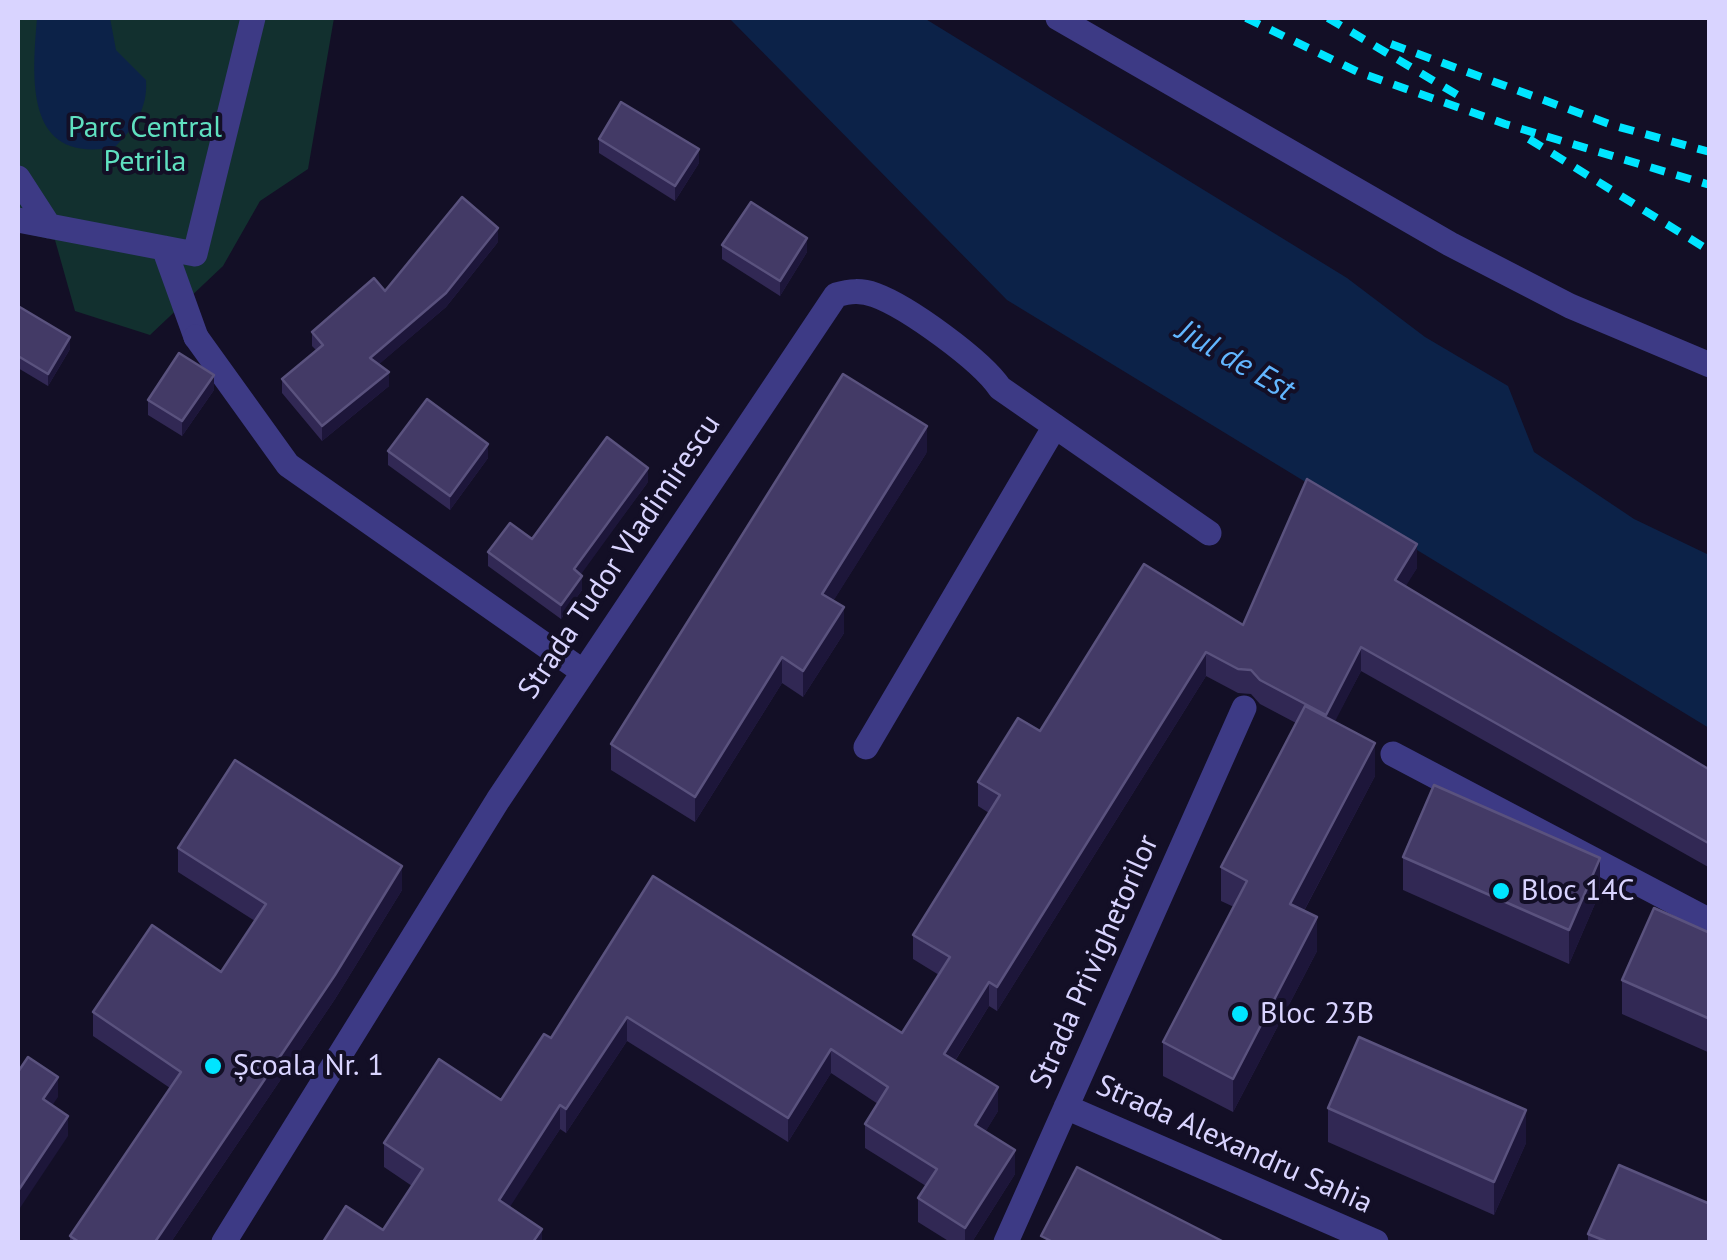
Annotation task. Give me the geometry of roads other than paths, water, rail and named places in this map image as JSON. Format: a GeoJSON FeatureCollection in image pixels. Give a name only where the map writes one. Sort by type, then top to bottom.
{"type":"FeatureCollection","features":[{"type":"Feature","properties":{"kind":"street"},"geometry":{"type":"LineString","coordinates":[[18,220],[195,254],[253,18]]}},
{"type":"Feature","properties":{"kind":"street"},"geometry":{"type":"LineString","coordinates":[[1058,18],[1450,244],[1570,306],[1710,366]]}},
{"type":"Feature","properties":{"kind":"street"},"geometry":{"type":"LineString","coordinates":[[18,178],[49,226]]}},
{"type":"Feature","properties":{"kind":"street"},"geometry":{"type":"LineString","coordinates":[[164,248],[196,337],[288,465],[582,671]]}},
{"type":"Feature","properties":{"kind":"street","name":"Strada Tudor Vladimirescu"},"geometry":{"type":"LineString","coordinates":[[224,1242],[582,671],[836,295],[853,290],[876,295],[984,365],[1000,388],[1209,533]]}},
{"type":"Feature","properties":{"kind":"street"},"geometry":{"type":"LineString","coordinates":[[866,747],[1055,426]]}},
{"type":"Feature","properties":{"kind":"street","name":"Strada Privighetorilor"},"geometry":{"type":"LineString","coordinates":[[1006,1242],[1244,708]]}},
{"type":"Feature","properties":{"kind":"street"},"geometry":{"type":"LineString","coordinates":[[1393,754],[1710,921]]}},
{"type":"Feature","properties":{"kind":"street","name":"Strada Alexandru Sahia"},"geometry":{"type":"LineString","coordinates":[[1066,1108],[1376,1242]]}},
{"type":"Feature","properties":{"kind":"water"},"geometry":{"type":"Polygon","coordinates":[[[37,18],[110,18],[116,50],[146,80],[145,100],[138,117],[115,147],[85,149],[64,143],[49,130],[35,90],[37,18]]]}},
{"type":"Feature","properties":{"kind":"water","name":"Jiul de Est"},"geometry":{"type":"Polygon","coordinates":[[[729,18],[924,18],[1347,278],[1425,337],[1508,386],[1534,452],[1634,519],[1709,555],[1709,728],[1007,300],[729,18]]]}},
{"type":"Feature","properties":{"kind":"railway"},"geometry":{"type":"LineString","coordinates":[[1246,18],[1358,72],[1505,124],[1710,185]]}},
{"type":"Feature","properties":{"kind":"railway"},"geometry":{"type":"LineString","coordinates":[[1328,18],[1466,100]]}},
{"type":"Feature","properties":{"kind":"railway"},"geometry":{"type":"LineString","coordinates":[[1391,44],[1612,125],[1710,152]]}},
{"type":"Feature","properties":{"kind":"railway"},"geometry":{"type":"LineString","coordinates":[[1529,139],[1710,251]]}},
{"type":"Feature","properties":{"kind":"place","name":"Bloc 14C"},"geometry":{"type":"Point","coordinates":[1501,891]}},
{"type":"Feature","properties":{"kind":"place","name":"Bloc 23B"},"geometry":{"type":"Point","coordinates":[1240,1014]}},
{"type":"Feature","properties":{"kind":"place","name":"Școala Nr. 1"},"geometry":{"type":"Point","coordinates":[213,1066]}},
{"type":"Feature","properties":{"kind":"park label","name":"Parc Central Petrila"},"geometry":{"type":"Point","coordinates":[145,145]}}]}
